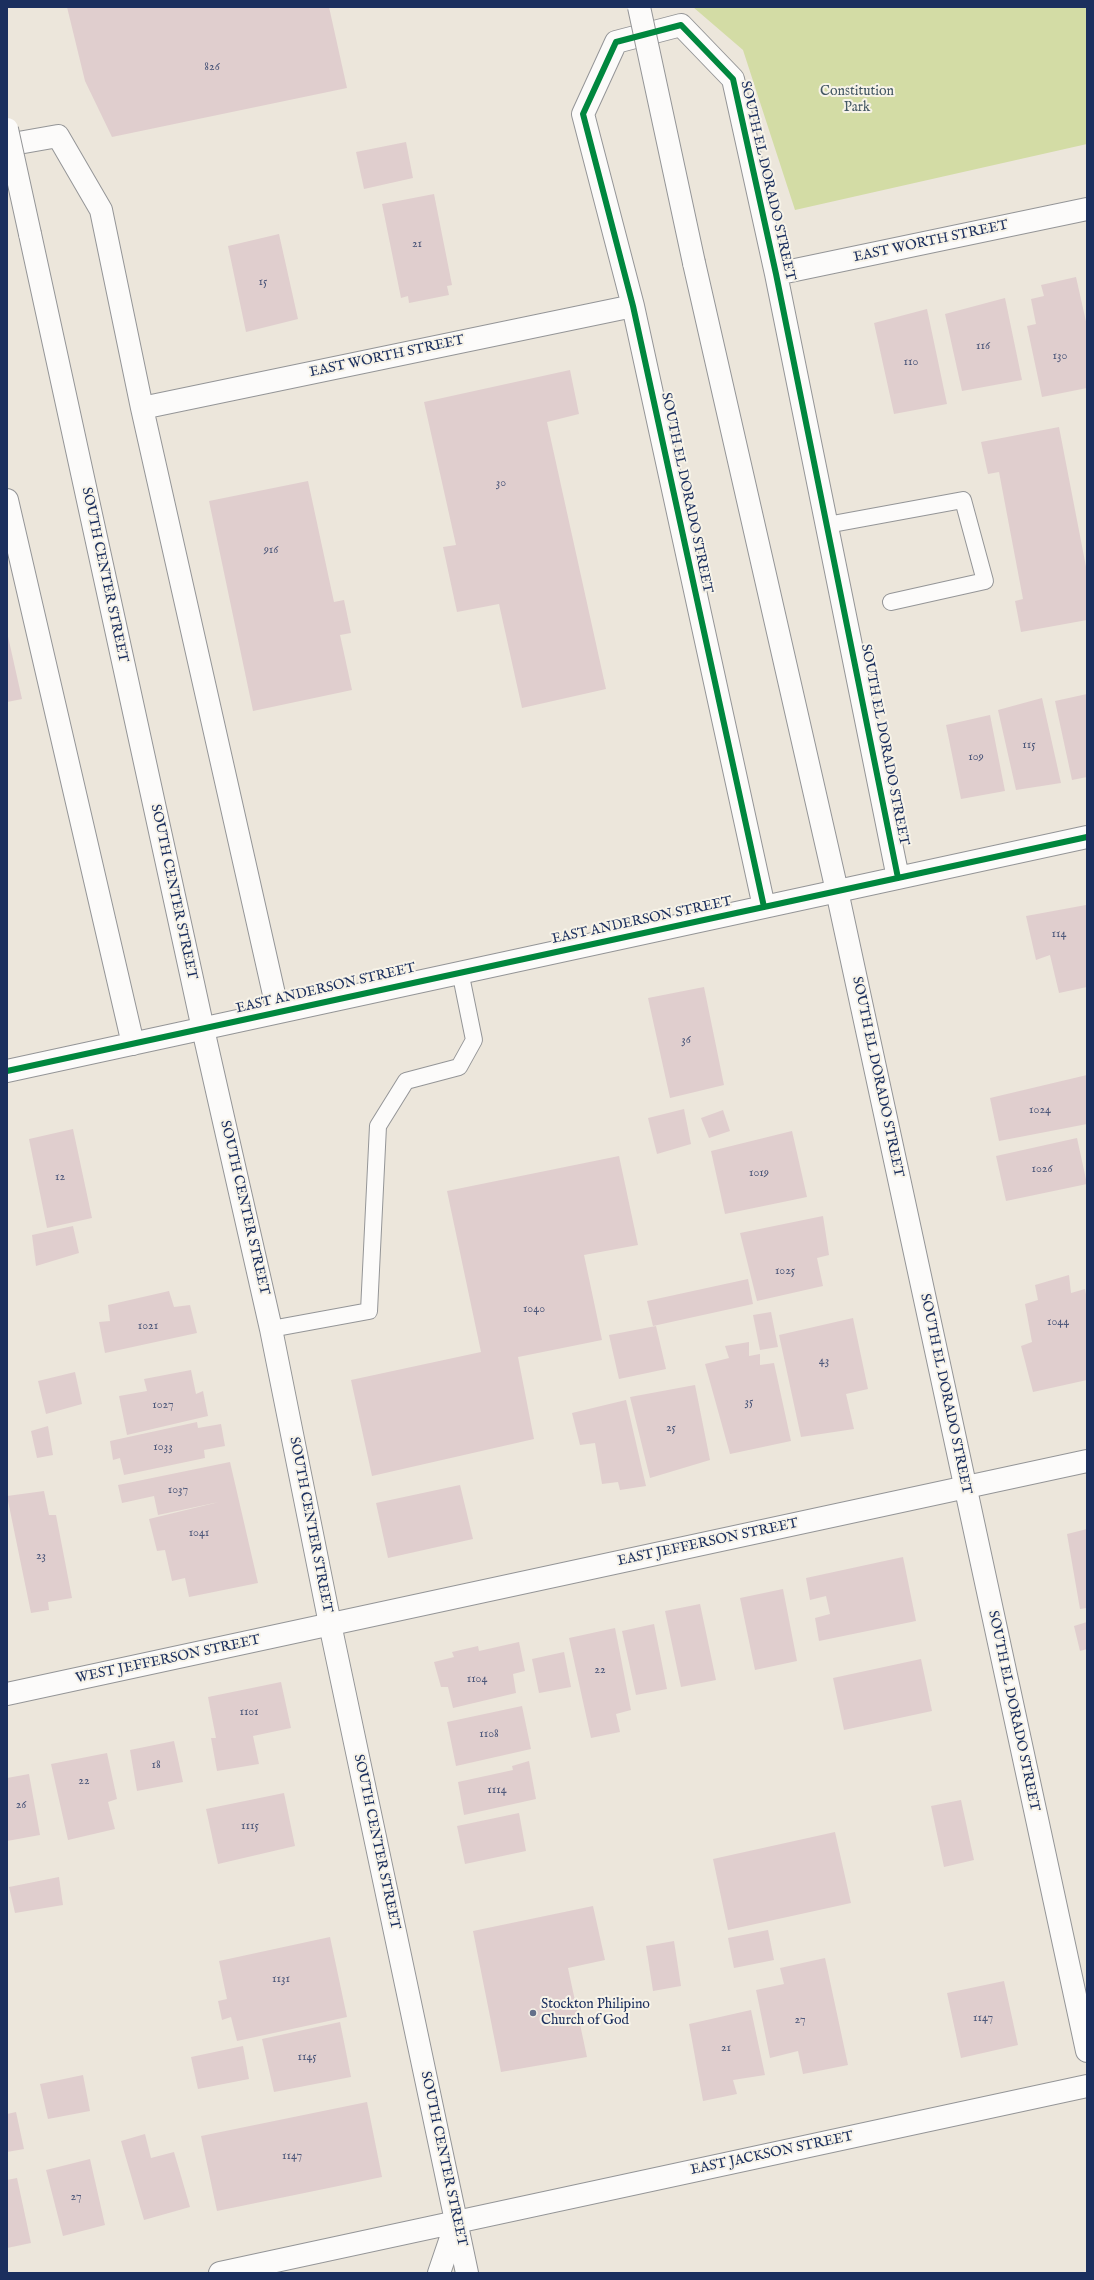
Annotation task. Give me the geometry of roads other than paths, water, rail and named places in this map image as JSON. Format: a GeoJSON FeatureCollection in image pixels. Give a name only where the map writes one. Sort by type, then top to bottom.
{"type":"FeatureCollection","features":[{"type":"Feature","properties":{"kind":"street","name":"SOUTH EL DORADO STREET"},"geometry":{"type":"LineString","coordinates":[[639,7],[694,263],[837,891],[1087,2051]]}},
{"type":"Feature","properties":{"kind":"street","name":"SOUTH EL DORADO STREET"},"geometry":{"type":"LineString","coordinates":[[764,907],[633,306],[584,114],[616,42],[681,25],[733,79],[776,274],[898,878]]}},
{"type":"Feature","properties":{"kind":"street","name":"SOUTH CENTER STREET"},"geometry":{"type":"LineString","coordinates":[[7,129],[203,1029],[271,1329],[330,1624],[456,2223],[468,2273]]}},
{"type":"Feature","properties":{"kind":"street"},"geometry":{"type":"LineString","coordinates":[[7,145],[58,136],[101,210],[142,408],[278,1012]]}},
{"type":"Feature","properties":{"kind":"street","name":"EAST WORTH STREET"},"geometry":{"type":"LineString","coordinates":[[776,274],[1087,210]]}},
{"type":"Feature","properties":{"kind":"street","name":"EAST WORTH STREET"},"geometry":{"type":"LineString","coordinates":[[142,408],[633,306]]}},
{"type":"Feature","properties":{"kind":"street"},"geometry":{"type":"LineString","coordinates":[[7,500],[133,1044]]}},
{"type":"Feature","properties":{"kind":"street","name":"EAST ANDERSON STREET"},"geometry":{"type":"LineString","coordinates":[[7,1071],[203,1029],[460,971],[1087,837]]}},
{"type":"Feature","properties":{"kind":"street","name":"EAST JEFFERSON STREET"},"geometry":{"type":"LineString","coordinates":[[330,1624],[1087,1461]]}},
{"type":"Feature","properties":{"kind":"street","name":"WEST JEFFERSON STREET"},"geometry":{"type":"LineString","coordinates":[[7,1694],[330,1624]]}},
{"type":"Feature","properties":{"kind":"street","name":"EAST JACKSON STREET"},"geometry":{"type":"LineString","coordinates":[[220,2273],[1087,2086]]}},
{"type":"Feature","properties":{"kind":"street"},"geometry":{"type":"LineString","coordinates":[[439,2273],[456,2223]]}},
{"type":"Feature","properties":{"kind":"lane"},"geometry":{"type":"LineString","coordinates":[[827,525],[963,500],[985,581],[891,602]]}},
{"type":"Feature","properties":{"kind":"lane"},"geometry":{"type":"LineString","coordinates":[[271,1329],[369,1311],[378,1126],[406,1081],[459,1067],[474,1040],[460,971]]}},
{"type":"Feature","properties":{"kind":"place","name":"Stockton Philipino Church of God"},"geometry":{"type":"Point","coordinates":[533,2013]}},
{"type":"Feature","properties":{"kind":"park label","name":"Constitution Park"},"geometry":{"type":"Point","coordinates":[857,100]}}]}
